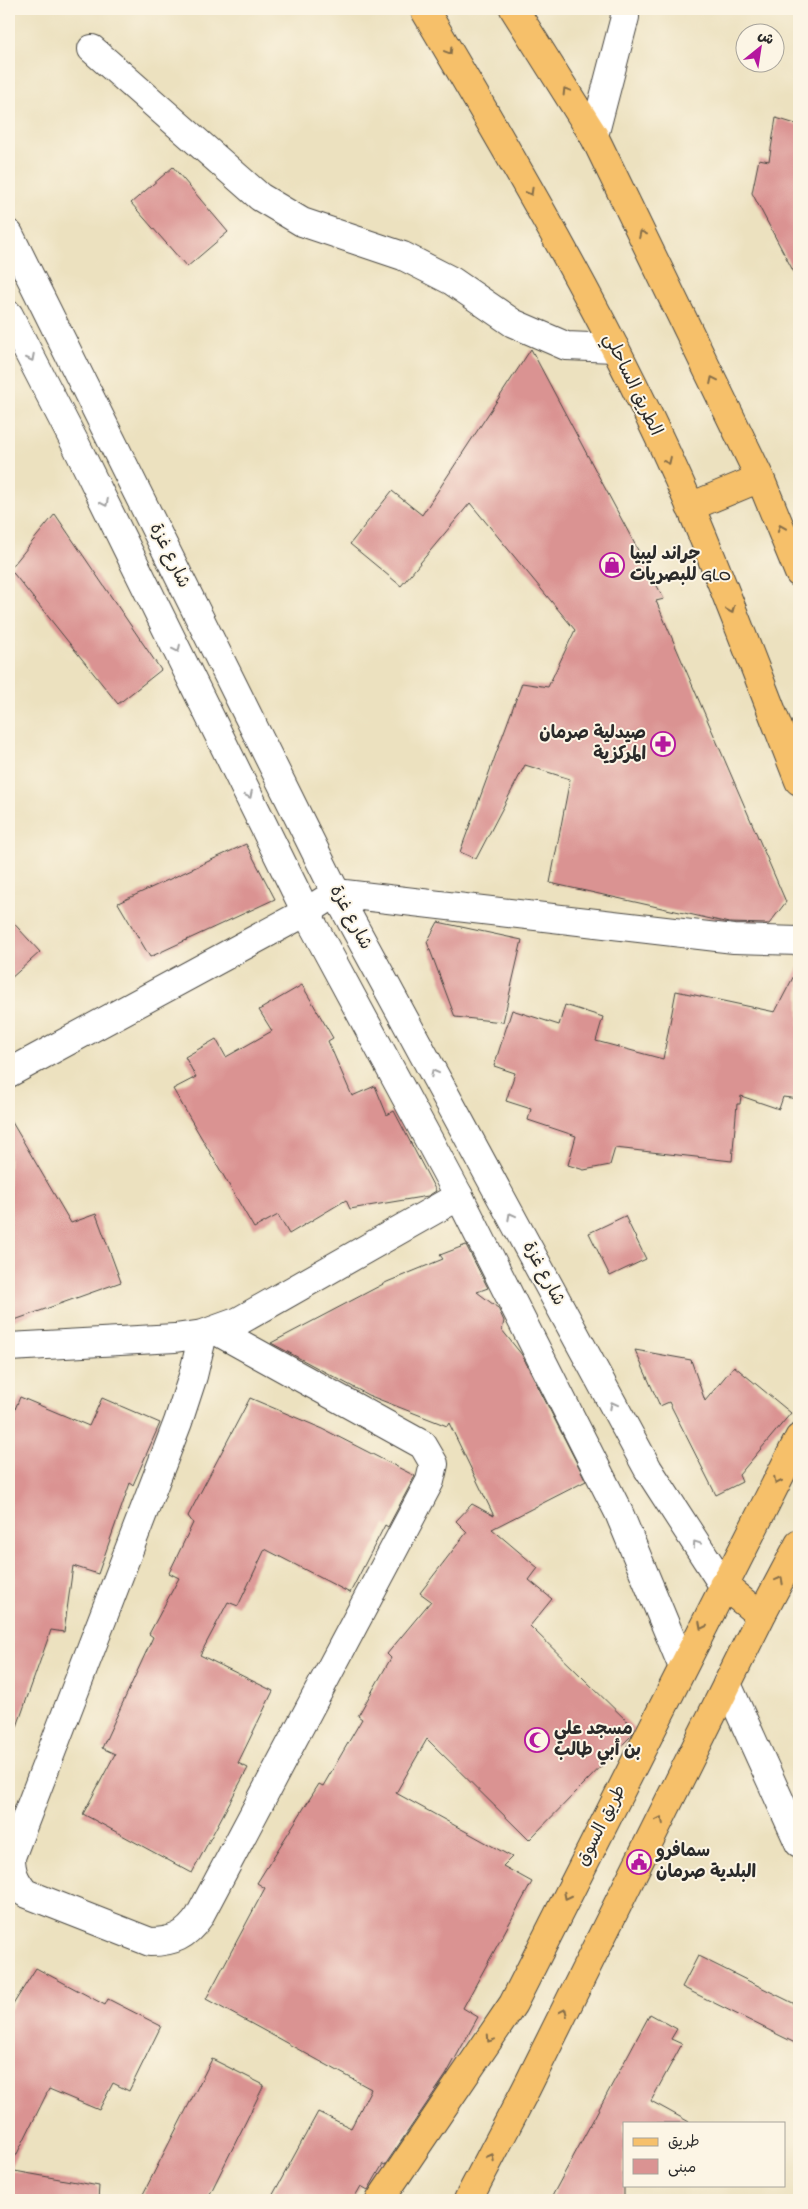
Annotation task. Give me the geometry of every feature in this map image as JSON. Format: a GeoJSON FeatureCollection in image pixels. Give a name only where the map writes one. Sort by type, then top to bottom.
{"type":"FeatureCollection","features":[{"type":"Feature","properties":{"kind":"main road","name":"الطريق الساحلي"},"geometry":{"type":"LineString","coordinates":[[424,9],[525,182],[615,348],[690,507],[799,781]]}},
{"type":"Feature","properties":{"kind":"main road"},"geometry":{"type":"LineString","coordinates":[[514,9],[594,136],[760,478],[799,573]]}},
{"type":"Feature","properties":{"kind":"main road"},"geometry":{"type":"LineString","coordinates":[[690,507],[760,478]]}},
{"type":"Feature","properties":{"kind":"main road","name":"طريق السوق"},"geometry":{"type":"LineString","coordinates":[[380,2200],[513,2004],[682,1665],[799,1438]]}},
{"type":"Feature","properties":{"kind":"main road"},"geometry":{"type":"LineString","coordinates":[[468,2200],[526,2089],[761,1616],[799,1544]]}},
{"type":"Feature","properties":{"kind":"main road"},"geometry":{"type":"LineString","coordinates":[[723,1585],[761,1616]]}},
{"type":"Feature","properties":{"kind":"street"},"geometry":{"type":"LineString","coordinates":[[594,136],[625,18],[624,9]]}},
{"type":"Feature","properties":{"kind":"street"},"geometry":{"type":"LineString","coordinates":[[92,49],[260,197],[302,222],[403,256],[452,281],[513,322],[566,346],[615,348]]}},
{"type":"Feature","properties":{"kind":"street","name":"شارع غزة"},"geometry":{"type":"LineString","coordinates":[[9,234],[336,893],[648,1469],[723,1585]]}},
{"type":"Feature","properties":{"kind":"street","name":"شارع غزة"},"geometry":{"type":"LineString","coordinates":[[9,315],[77,447],[306,912],[459,1196],[619,1513],[682,1665]]}},
{"type":"Feature","properties":{"kind":"street"},"geometry":{"type":"LineString","coordinates":[[9,1073],[306,912],[336,893],[734,939],[799,941]]}},
{"type":"Feature","properties":{"kind":"street"},"geometry":{"type":"LineString","coordinates":[[9,1347],[175,1338],[209,1332],[239,1321],[459,1196]]}},
{"type":"Feature","properties":{"kind":"street"},"geometry":{"type":"LineString","coordinates":[[209,1332],[423,1445],[434,1464],[430,1481],[199,1917],[191,1929],[180,1938],[166,1942],[150,1942],[25,1893],[16,1882],[11,1870],[11,1856],[178,1422],[209,1332]]}},
{"type":"Feature","properties":{"kind":"street"},"geometry":{"type":"LineString","coordinates":[[727,1684],[799,1843]]}},
{"type":"Feature","properties":{"kind":"building"},"geometry":{"type":"Polygon","coordinates":[[[776,118],[799,125],[799,282],[752,193],[759,159],[769,161],[776,118]]]}},
{"type":"Feature","properties":{"kind":"building"},"geometry":{"type":"Polygon","coordinates":[[[173,167],[228,232],[187,267],[131,203],[173,167]]]}},
{"type":"Feature","properties":{"kind":"building"},"geometry":{"type":"Polygon","coordinates":[[[531,349],[664,599],[656,601],[786,902],[769,924],[729,923],[550,883],[570,779],[525,765],[476,859],[460,852],[522,683],[548,687],[575,630],[470,503],[401,586],[350,544],[392,491],[422,515],[531,349]]]}},
{"type":"Feature","properties":{"kind":"building"},"geometry":{"type":"Polygon","coordinates":[[[55,514],[161,670],[118,704],[10,569],[55,514]]]}},
{"type":"Feature","properties":{"kind":"building"},"geometry":{"type":"Polygon","coordinates":[[[246,844],[275,899],[150,957],[118,903],[246,844]]]}},
{"type":"Feature","properties":{"kind":"building"},"geometry":{"type":"Polygon","coordinates":[[[9,918],[40,952],[9,980],[9,918]]]}},
{"type":"Feature","properties":{"kind":"building"},"geometry":{"type":"Polygon","coordinates":[[[438,922],[522,940],[503,1022],[455,1017],[427,942],[438,922]]]}},
{"type":"Feature","properties":{"kind":"building"},"geometry":{"type":"Polygon","coordinates":[[[799,966],[799,1099],[783,1097],[779,1109],[741,1096],[740,1104],[737,1104],[732,1161],[615,1148],[610,1165],[584,1170],[568,1165],[576,1136],[528,1120],[531,1109],[506,1101],[515,1073],[494,1066],[512,1010],[559,1025],[565,1005],[603,1017],[596,1041],[663,1059],[676,991],[775,1012],[799,966]]]}},
{"type":"Feature","properties":{"kind":"building"},"geometry":{"type":"Polygon","coordinates":[[[302,985],[333,1038],[328,1041],[352,1096],[375,1086],[387,1115],[394,1111],[436,1191],[428,1196],[350,1209],[346,1200],[289,1234],[278,1215],[254,1228],[173,1089],[196,1077],[185,1057],[216,1039],[226,1057],[272,1031],[259,1010],[302,985]]]}},
{"type":"Feature","properties":{"kind":"building"},"geometry":{"type":"Polygon","coordinates":[[[9,1117],[71,1223],[96,1214],[121,1282],[9,1322],[9,1117]]]}},
{"type":"Feature","properties":{"kind":"building"},"geometry":{"type":"Polygon","coordinates":[[[625,1216],[646,1259],[610,1276],[589,1233],[625,1216]]]}},
{"type":"Feature","properties":{"kind":"building"},"geometry":{"type":"Polygon","coordinates":[[[466,1245],[488,1288],[477,1292],[498,1308],[504,1321],[502,1330],[522,1355],[586,1481],[492,1529],[538,1568],[529,1580],[552,1599],[530,1626],[635,1729],[631,1736],[529,1840],[427,1739],[396,1793],[512,1857],[503,1866],[532,1882],[463,2008],[478,2017],[446,2075],[385,2165],[383,2164],[368,2190],[361,2186],[353,2200],[270,2200],[318,2112],[351,2128],[371,2089],[206,1999],[265,1888],[257,1883],[319,1784],[323,1786],[362,1719],[358,1716],[391,1658],[387,1654],[431,1601],[420,1593],[467,1532],[456,1521],[472,1504],[494,1516],[449,1423],[447,1426],[368,1395],[271,1343],[387,1282],[443,1259],[440,1255],[466,1245]]]}},
{"type":"Feature","properties":{"kind":"building"},"geometry":{"type":"Polygon","coordinates":[[[635,1350],[691,1360],[705,1401],[734,1366],[791,1413],[739,1475],[742,1482],[716,1495],[669,1402],[660,1406],[635,1350]]]}},
{"type":"Feature","properties":{"kind":"building"},"geometry":{"type":"Polygon","coordinates":[[[20,1397],[89,1426],[102,1398],[160,1423],[133,1485],[130,1483],[98,1574],[73,1566],[64,1632],[51,1630],[13,1738],[9,1738],[9,1424],[20,1397]]]}},
{"type":"Feature","properties":{"kind":"building"},"geometry":{"type":"Polygon","coordinates":[[[250,1398],[323,1429],[415,1476],[388,1527],[385,1525],[350,1593],[265,1549],[238,1606],[228,1602],[200,1655],[273,1691],[238,1763],[248,1768],[192,1873],[83,1814],[115,1754],[102,1748],[153,1637],[149,1634],[179,1578],[169,1573],[193,1523],[188,1516],[250,1398]]]}},
{"type":"Feature","properties":{"kind":"building"},"geometry":{"type":"Polygon","coordinates":[[[698,1956],[799,2006],[799,2045],[682,1987],[698,1956]]]}},
{"type":"Feature","properties":{"kind":"building"},"geometry":{"type":"Polygon","coordinates":[[[36,1968],[105,2005],[108,1999],[161,2026],[129,2091],[113,2083],[99,2110],[49,2089],[9,2170],[9,2011],[36,1968]]]}},
{"type":"Feature","properties":{"kind":"building"},"geometry":{"type":"Polygon","coordinates":[[[650,2014],[677,2029],[671,2039],[682,2044],[651,2101],[689,2122],[623,2122],[624,2200],[550,2200],[650,2014]]]}},
{"type":"Feature","properties":{"kind":"building"},"geometry":{"type":"Polygon","coordinates":[[[212,2059],[264,2085],[207,2200],[140,2200],[212,2059]]]}},
{"type":"Feature","properties":{"kind":"building"},"geometry":{"type":"Polygon","coordinates":[[[9,2170],[99,2186],[98,2200],[9,2200],[9,2170]]]}},
{"type":"Feature","properties":{"kind":"place","name":"جراند ليبيا للبصريات GLO"},"geometry":{"type":"Point","coordinates":[612,565]}},
{"type":"Feature","properties":{"kind":"place","name":"صيدلية صرمان المركزية"},"geometry":{"type":"Point","coordinates":[663,744]}},
{"type":"Feature","properties":{"kind":"place","name":"مسجد علي بن أبي طالب"},"geometry":{"type":"Point","coordinates":[537,1740]}},
{"type":"Feature","properties":{"kind":"place","name":"سمافرو البلدية صرمان"},"geometry":{"type":"Point","coordinates":[639,1862]}}]}
